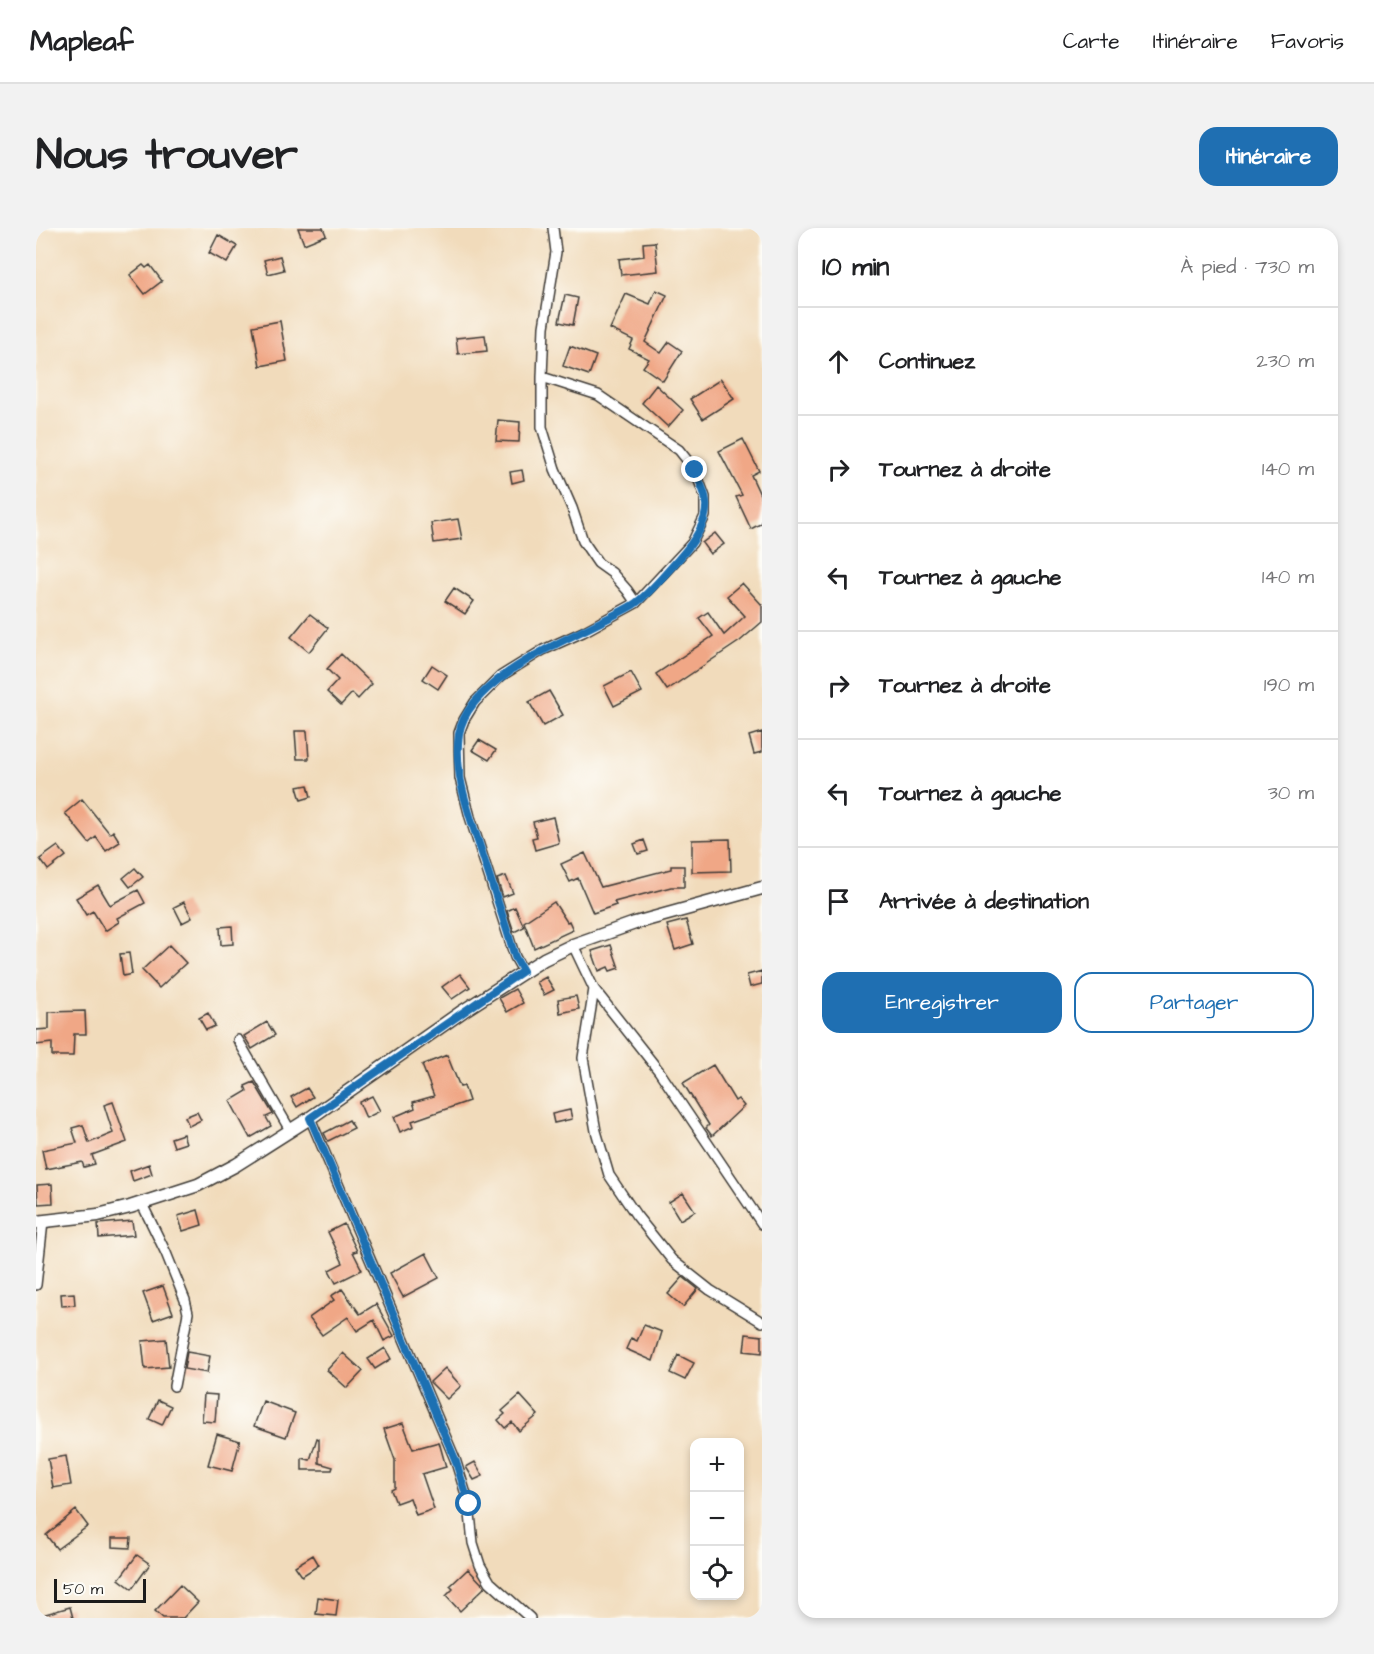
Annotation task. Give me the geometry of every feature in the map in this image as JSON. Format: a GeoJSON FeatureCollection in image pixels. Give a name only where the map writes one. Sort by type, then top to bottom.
{"type":"FeatureCollection","features":[{"type":"Feature","properties":{"kind":"street"},"geometry":{"type":"LineString","coordinates":[[553,228],[556,252],[544,327],[542,427],[555,469],[583,541],[598,563],[620,582],[636,603]]}},
{"type":"Feature","properties":{"kind":"street"},"geometry":{"type":"LineString","coordinates":[[523,971],[515,957],[470,818],[460,778],[459,733],[464,720],[476,702],[501,676],[543,650],[583,632],[636,603],[693,543],[705,516],[705,497],[695,470],[679,450],[598,395],[542,377]]}},
{"type":"Feature","properties":{"kind":"street"},"geometry":{"type":"LineString","coordinates":[[36,1285],[40,1222],[99,1215],[142,1204],[198,1185],[236,1165],[310,1118],[523,971],[573,945],[635,923],[762,888]]}},
{"type":"Feature","properties":{"kind":"street"},"geometry":{"type":"LineString","coordinates":[[573,945],[594,989],[658,1071],[762,1224]]}},
{"type":"Feature","properties":{"kind":"street"},"geometry":{"type":"LineString","coordinates":[[594,989],[583,1058],[596,1131],[609,1175],[636,1215],[672,1260],[710,1290],[762,1322]]}},
{"type":"Feature","properties":{"kind":"street"},"geometry":{"type":"LineString","coordinates":[[238,1040],[290,1130]]}},
{"type":"Feature","properties":{"kind":"street"},"geometry":{"type":"LineString","coordinates":[[310,1118],[455,1459],[469,1504],[473,1543],[480,1565],[490,1582],[530,1618]]}},
{"type":"Feature","properties":{"kind":"street"},"geometry":{"type":"LineString","coordinates":[[142,1204],[166,1253],[188,1313],[174,1386]]}},
{"type":"Feature","properties":{"kind":"building"},"geometry":{"type":"Polygon","coordinates":[[[298,228],[323,228],[326,235],[304,244],[298,228]]]}},
{"type":"Feature","properties":{"kind":"building"},"geometry":{"type":"Polygon","coordinates":[[[218,235],[237,246],[227,263],[209,253],[218,235]]]}},
{"type":"Feature","properties":{"kind":"building"},"geometry":{"type":"Polygon","coordinates":[[[655,242],[658,271],[621,275],[619,259],[644,256],[643,243],[655,242]]]}},
{"type":"Feature","properties":{"kind":"building"},"geometry":{"type":"Polygon","coordinates":[[[280,256],[284,270],[268,274],[264,260],[280,256]]]}},
{"type":"Feature","properties":{"kind":"building"},"geometry":{"type":"Polygon","coordinates":[[[143,265],[146,268],[150,265],[162,281],[145,294],[130,275],[143,265]]]}},
{"type":"Feature","properties":{"kind":"building"},"geometry":{"type":"Polygon","coordinates":[[[656,290],[667,295],[645,342],[661,353],[669,342],[682,351],[663,381],[643,367],[649,359],[629,349],[633,340],[610,329],[626,294],[650,304],[656,290]]]}},
{"type":"Feature","properties":{"kind":"building"},"geometry":{"type":"Polygon","coordinates":[[[565,295],[578,298],[573,325],[559,322],[565,295]]]}},
{"type":"Feature","properties":{"kind":"building"},"geometry":{"type":"Polygon","coordinates":[[[280,321],[287,361],[260,366],[253,326],[280,321]]]}},
{"type":"Feature","properties":{"kind":"building"},"geometry":{"type":"Polygon","coordinates":[[[485,335],[487,351],[458,354],[456,338],[485,335]]]}},
{"type":"Feature","properties":{"kind":"building"},"geometry":{"type":"Polygon","coordinates":[[[570,346],[596,356],[589,375],[563,366],[570,346]]]}},
{"type":"Feature","properties":{"kind":"building"},"geometry":{"type":"Polygon","coordinates":[[[721,379],[734,399],[703,419],[690,399],[721,379]]]}},
{"type":"Feature","properties":{"kind":"building"},"geometry":{"type":"Polygon","coordinates":[[[656,385],[683,410],[668,427],[642,403],[656,385]]]}},
{"type":"Feature","properties":{"kind":"building"},"geometry":{"type":"Polygon","coordinates":[[[498,420],[520,422],[519,442],[496,441],[498,420]]]}},
{"type":"Feature","properties":{"kind":"building"},"geometry":{"type":"Polygon","coordinates":[[[743,439],[759,471],[751,475],[762,499],[762,523],[751,529],[736,497],[742,495],[719,451],[743,439]]]}},
{"type":"Feature","properties":{"kind":"building"},"geometry":{"type":"Polygon","coordinates":[[[522,470],[524,480],[512,483],[510,472],[522,470]]]}},
{"type":"Feature","properties":{"kind":"building"},"geometry":{"type":"Polygon","coordinates":[[[458,519],[462,539],[434,543],[431,523],[458,519]]]}},
{"type":"Feature","properties":{"kind":"building"},"geometry":{"type":"Polygon","coordinates":[[[715,533],[724,544],[710,554],[702,543],[715,533]]]}},
{"type":"Feature","properties":{"kind":"building"},"geometry":{"type":"Polygon","coordinates":[[[742,583],[762,605],[762,622],[740,641],[667,690],[656,674],[713,636],[699,618],[708,612],[724,635],[745,616],[727,596],[742,583]]]}},
{"type":"Feature","properties":{"kind":"building"},"geometry":{"type":"Polygon","coordinates":[[[454,588],[474,601],[465,614],[445,601],[454,588]]]}},
{"type":"Feature","properties":{"kind":"building"},"geometry":{"type":"Polygon","coordinates":[[[310,614],[328,628],[309,652],[291,637],[310,614]]]}},
{"type":"Feature","properties":{"kind":"building"},"geometry":{"type":"Polygon","coordinates":[[[341,654],[372,684],[358,699],[352,693],[341,705],[327,692],[338,680],[327,669],[341,654]]]}},
{"type":"Feature","properties":{"kind":"building"},"geometry":{"type":"Polygon","coordinates":[[[432,665],[447,675],[438,689],[423,679],[432,665]]]}},
{"type":"Feature","properties":{"kind":"building"},"geometry":{"type":"Polygon","coordinates":[[[631,672],[642,692],[614,706],[604,686],[631,672]]]}},
{"type":"Feature","properties":{"kind":"building"},"geometry":{"type":"Polygon","coordinates":[[[549,691],[563,715],[543,726],[529,702],[549,691]]]}},
{"type":"Feature","properties":{"kind":"building"},"geometry":{"type":"Polygon","coordinates":[[[295,731],[307,731],[309,759],[297,759],[295,731]]]}},
{"type":"Feature","properties":{"kind":"building"},"geometry":{"type":"Polygon","coordinates":[[[762,732],[762,752],[754,754],[749,736],[762,732]]]}},
{"type":"Feature","properties":{"kind":"building"},"geometry":{"type":"Polygon","coordinates":[[[479,740],[496,750],[489,760],[472,750],[479,740]]]}},
{"type":"Feature","properties":{"kind":"building"},"geometry":{"type":"Polygon","coordinates":[[[308,785],[311,797],[301,800],[297,787],[308,785]]]}},
{"type":"Feature","properties":{"kind":"building"},"geometry":{"type":"Polygon","coordinates":[[[82,799],[110,834],[113,831],[120,842],[106,851],[96,837],[89,843],[65,813],[82,799]]]}},
{"type":"Feature","properties":{"kind":"building"},"geometry":{"type":"Polygon","coordinates":[[[553,817],[559,843],[535,850],[532,838],[537,837],[533,822],[553,817]]]}},
{"type":"Feature","properties":{"kind":"building"},"geometry":{"type":"Polygon","coordinates":[[[730,839],[731,871],[692,872],[692,840],[730,839]]]}},
{"type":"Feature","properties":{"kind":"building"},"geometry":{"type":"Polygon","coordinates":[[[644,840],[648,851],[638,854],[634,844],[644,840]]]}},
{"type":"Feature","properties":{"kind":"building"},"geometry":{"type":"Polygon","coordinates":[[[58,846],[66,856],[48,870],[40,859],[58,846]]]}},
{"type":"Feature","properties":{"kind":"building"},"geometry":{"type":"Polygon","coordinates":[[[585,853],[601,887],[671,869],[671,866],[684,866],[684,887],[671,887],[614,902],[616,905],[593,913],[578,878],[570,882],[561,864],[585,853]]]}},
{"type":"Feature","properties":{"kind":"building"},"geometry":{"type":"Polygon","coordinates":[[[135,868],[143,877],[130,887],[123,878],[135,868]]]}},
{"type":"Feature","properties":{"kind":"building"},"geometry":{"type":"Polygon","coordinates":[[[506,876],[513,893],[503,897],[497,879],[506,876]]]}},
{"type":"Feature","properties":{"kind":"building"},"geometry":{"type":"Polygon","coordinates":[[[98,885],[110,905],[138,890],[145,903],[117,918],[119,922],[105,931],[93,911],[86,915],[76,898],[98,885]]]}},
{"type":"Feature","properties":{"kind":"building"},"geometry":{"type":"Polygon","coordinates":[[[184,902],[192,918],[182,923],[174,907],[184,902]]]}},
{"type":"Feature","properties":{"kind":"building"},"geometry":{"type":"Polygon","coordinates":[[[554,902],[573,930],[534,948],[524,922],[554,902]]]}},
{"type":"Feature","properties":{"kind":"building"},"geometry":{"type":"Polygon","coordinates":[[[515,907],[524,927],[514,932],[507,911],[515,907]]]}},
{"type":"Feature","properties":{"kind":"building"},"geometry":{"type":"Polygon","coordinates":[[[686,920],[693,944],[675,950],[667,925],[686,920]]]}},
{"type":"Feature","properties":{"kind":"building"},"geometry":{"type":"Polygon","coordinates":[[[232,926],[233,944],[221,945],[220,927],[232,926]]]}},
{"type":"Feature","properties":{"kind":"building"},"geometry":{"type":"Polygon","coordinates":[[[169,945],[186,963],[159,988],[142,970],[169,945]]]}},
{"type":"Feature","properties":{"kind":"building"},"geometry":{"type":"Polygon","coordinates":[[[611,945],[619,968],[610,971],[608,967],[599,971],[592,951],[611,945]]]}},
{"type":"Feature","properties":{"kind":"building"},"geometry":{"type":"Polygon","coordinates":[[[129,953],[132,974],[123,976],[120,954],[129,953]]]}},
{"type":"Feature","properties":{"kind":"building"},"geometry":{"type":"Polygon","coordinates":[[[762,971],[762,984],[750,987],[747,975],[762,971]]]}},
{"type":"Feature","properties":{"kind":"building"},"geometry":{"type":"Polygon","coordinates":[[[460,974],[470,987],[452,999],[442,987],[460,974]]]}},
{"type":"Feature","properties":{"kind":"building"},"geometry":{"type":"Polygon","coordinates":[[[546,977],[554,990],[544,995],[537,982],[546,977]]]}},
{"type":"Feature","properties":{"kind":"building"},"geometry":{"type":"Polygon","coordinates":[[[515,989],[523,1003],[507,1012],[499,998],[515,989]]]}},
{"type":"Feature","properties":{"kind":"building"},"geometry":{"type":"Polygon","coordinates":[[[576,996],[579,1009],[560,1013],[558,999],[576,996]]]}},
{"type":"Feature","properties":{"kind":"building"},"geometry":{"type":"Polygon","coordinates":[[[85,1011],[86,1034],[74,1034],[73,1056],[52,1056],[52,1043],[36,1045],[36,1030],[49,1029],[49,1012],[85,1011]]]}},
{"type":"Feature","properties":{"kind":"building"},"geometry":{"type":"Polygon","coordinates":[[[208,1013],[215,1026],[206,1030],[199,1018],[208,1013]]]}},
{"type":"Feature","properties":{"kind":"building"},"geometry":{"type":"Polygon","coordinates":[[[267,1022],[275,1035],[252,1049],[244,1036],[267,1022]]]}},
{"type":"Feature","properties":{"kind":"building"},"geometry":{"type":"Polygon","coordinates":[[[447,1055],[460,1087],[464,1086],[469,1101],[412,1121],[414,1126],[400,1132],[394,1117],[415,1108],[413,1102],[434,1096],[422,1065],[447,1055]]]}},
{"type":"Feature","properties":{"kind":"building"},"geometry":{"type":"Polygon","coordinates":[[[713,1065],[735,1101],[738,1099],[744,1106],[712,1136],[706,1128],[709,1125],[683,1083],[713,1065]]]}},
{"type":"Feature","properties":{"kind":"building"},"geometry":{"type":"Polygon","coordinates":[[[254,1082],[273,1114],[266,1117],[271,1126],[250,1138],[230,1101],[247,1091],[245,1086],[254,1082]]]}},
{"type":"Feature","properties":{"kind":"building"},"geometry":{"type":"Polygon","coordinates":[[[307,1088],[313,1097],[297,1107],[291,1097],[307,1088]]]}},
{"type":"Feature","properties":{"kind":"building"},"geometry":{"type":"Polygon","coordinates":[[[372,1096],[380,1111],[366,1118],[359,1102],[372,1096]]]}},
{"type":"Feature","properties":{"kind":"building"},"geometry":{"type":"Polygon","coordinates":[[[113,1102],[127,1142],[92,1155],[95,1164],[84,1167],[82,1162],[46,1169],[42,1150],[77,1143],[72,1128],[83,1125],[89,1143],[113,1133],[104,1105],[113,1102]]]}},
{"type":"Feature","properties":{"kind":"building"},"geometry":{"type":"Polygon","coordinates":[[[570,1110],[572,1119],[554,1123],[552,1114],[570,1110]]]}},
{"type":"Feature","properties":{"kind":"building"},"geometry":{"type":"Polygon","coordinates":[[[197,1112],[201,1120],[189,1126],[185,1117],[197,1112]]]}},
{"type":"Feature","properties":{"kind":"building"},"geometry":{"type":"Polygon","coordinates":[[[349,1120],[354,1128],[328,1141],[324,1133],[349,1120]]]}},
{"type":"Feature","properties":{"kind":"building"},"geometry":{"type":"Polygon","coordinates":[[[183,1134],[186,1143],[174,1147],[171,1138],[183,1134]]]}},
{"type":"Feature","properties":{"kind":"building"},"geometry":{"type":"Polygon","coordinates":[[[149,1164],[152,1174],[133,1181],[130,1171],[149,1164]]]}},
{"type":"Feature","properties":{"kind":"building"},"geometry":{"type":"Polygon","coordinates":[[[52,1184],[53,1203],[38,1204],[37,1185],[52,1184]]]}},
{"type":"Feature","properties":{"kind":"building"},"geometry":{"type":"Polygon","coordinates":[[[683,1193],[695,1211],[680,1220],[669,1202],[683,1193]]]}},
{"type":"Feature","properties":{"kind":"building"},"geometry":{"type":"Polygon","coordinates":[[[198,1210],[202,1225],[183,1231],[178,1216],[198,1210]]]}},
{"type":"Feature","properties":{"kind":"building"},"geometry":{"type":"Polygon","coordinates":[[[132,1221],[134,1235],[99,1238],[98,1224],[132,1221]]]}},
{"type":"Feature","properties":{"kind":"building"},"geometry":{"type":"Polygon","coordinates":[[[344,1224],[357,1251],[353,1252],[362,1270],[336,1283],[329,1270],[343,1263],[328,1232],[344,1224]]]}},
{"type":"Feature","properties":{"kind":"building"},"geometry":{"type":"Polygon","coordinates":[[[426,1253],[439,1278],[403,1297],[390,1273],[426,1253]]]}},
{"type":"Feature","properties":{"kind":"building"},"geometry":{"type":"Polygon","coordinates":[[[683,1277],[698,1289],[683,1307],[668,1294],[683,1277]]]}},
{"type":"Feature","properties":{"kind":"building"},"geometry":{"type":"Polygon","coordinates":[[[163,1286],[173,1313],[153,1320],[143,1293],[163,1286]]]}},
{"type":"Feature","properties":{"kind":"building"},"geometry":{"type":"Polygon","coordinates":[[[342,1289],[360,1314],[376,1304],[394,1336],[384,1341],[374,1320],[357,1331],[348,1317],[322,1335],[309,1318],[334,1300],[331,1296],[342,1289]]]}},
{"type":"Feature","properties":{"kind":"building"},"geometry":{"type":"Polygon","coordinates":[[[74,1293],[75,1305],[62,1306],[61,1294],[74,1293]]]}},
{"type":"Feature","properties":{"kind":"building"},"geometry":{"type":"Polygon","coordinates":[[[644,1325],[662,1332],[653,1361],[626,1349],[631,1338],[637,1341],[644,1325]]]}},
{"type":"Feature","properties":{"kind":"building"},"geometry":{"type":"Polygon","coordinates":[[[746,1334],[762,1336],[762,1353],[744,1351],[746,1334]]]}},
{"type":"Feature","properties":{"kind":"building"},"geometry":{"type":"Polygon","coordinates":[[[166,1339],[169,1367],[145,1369],[142,1341],[166,1339]]]}},
{"type":"Feature","properties":{"kind":"building"},"geometry":{"type":"Polygon","coordinates":[[[385,1348],[391,1359],[375,1369],[368,1359],[385,1348]]]}},
{"type":"Feature","properties":{"kind":"building"},"geometry":{"type":"Polygon","coordinates":[[[187,1352],[210,1356],[207,1373],[184,1369],[187,1352]]]}},
{"type":"Feature","properties":{"kind":"building"},"geometry":{"type":"Polygon","coordinates":[[[343,1353],[363,1371],[347,1388],[327,1370],[343,1353]]]}},
{"type":"Feature","properties":{"kind":"building"},"geometry":{"type":"Polygon","coordinates":[[[678,1355],[694,1363],[685,1380],[670,1373],[678,1355]]]}},
{"type":"Feature","properties":{"kind":"building"},"geometry":{"type":"Polygon","coordinates":[[[445,1368],[461,1386],[447,1399],[430,1382],[445,1368]]]}},
{"type":"Feature","properties":{"kind":"building"},"geometry":{"type":"Polygon","coordinates":[[[204,1394],[217,1395],[215,1422],[202,1421],[204,1394]]]}},
{"type":"Feature","properties":{"kind":"building"},"geometry":{"type":"Polygon","coordinates":[[[520,1395],[538,1415],[519,1431],[512,1422],[505,1428],[498,1420],[505,1414],[502,1411],[520,1395]]]}},
{"type":"Feature","properties":{"kind":"building"},"geometry":{"type":"Polygon","coordinates":[[[158,1400],[171,1406],[162,1425],[149,1419],[158,1400]]]}},
{"type":"Feature","properties":{"kind":"building"},"geometry":{"type":"Polygon","coordinates":[[[263,1401],[295,1413],[286,1437],[254,1426],[263,1401]]]}},
{"type":"Feature","properties":{"kind":"building"},"geometry":{"type":"Polygon","coordinates":[[[403,1423],[413,1449],[439,1442],[446,1467],[422,1474],[434,1509],[416,1515],[410,1498],[396,1503],[391,1490],[395,1488],[395,1460],[384,1429],[403,1423]]]}},
{"type":"Feature","properties":{"kind":"building"},"geometry":{"type":"Polygon","coordinates":[[[217,1434],[240,1441],[232,1471],[208,1465],[217,1434]]]}},
{"type":"Feature","properties":{"kind":"building"},"geometry":{"type":"Polygon","coordinates":[[[317,1438],[319,1439],[319,1463],[333,1467],[332,1470],[302,1470],[302,1458],[310,1460],[317,1438]]]}},
{"type":"Feature","properties":{"kind":"building"},"geometry":{"type":"Polygon","coordinates":[[[66,1456],[71,1485],[53,1488],[48,1459],[66,1456]]]}},
{"type":"Feature","properties":{"kind":"building"},"geometry":{"type":"Polygon","coordinates":[[[475,1462],[483,1476],[474,1480],[466,1467],[475,1462]]]}},
{"type":"Feature","properties":{"kind":"building"},"geometry":{"type":"Polygon","coordinates":[[[76,1510],[88,1526],[57,1549],[46,1535],[76,1510]]]}},
{"type":"Feature","properties":{"kind":"building"},"geometry":{"type":"Polygon","coordinates":[[[112,1538],[131,1538],[130,1548],[112,1547],[112,1538]]]}},
{"type":"Feature","properties":{"kind":"building"},"geometry":{"type":"Polygon","coordinates":[[[137,1555],[150,1564],[132,1589],[119,1579],[137,1555]]]}},
{"type":"Feature","properties":{"kind":"building"},"geometry":{"type":"Polygon","coordinates":[[[313,1555],[319,1565],[302,1576],[295,1566],[313,1555]]]}},
{"type":"Feature","properties":{"kind":"building"},"geometry":{"type":"Polygon","coordinates":[[[468,1569],[485,1587],[460,1611],[446,1596],[453,1589],[450,1586],[468,1569]]]}},
{"type":"Feature","properties":{"kind":"building"},"geometry":{"type":"Polygon","coordinates":[[[180,1585],[198,1602],[183,1618],[163,1618],[155,1611],[180,1585]]]}},
{"type":"Feature","properties":{"kind":"building"},"geometry":{"type":"Polygon","coordinates":[[[318,1597],[338,1600],[336,1616],[316,1614],[318,1597]]]}},
{"type":"Feature","properties":{"kind":"building"},"geometry":{"type":"Polygon","coordinates":[[[70,1607],[73,1618],[42,1618],[42,1615],[70,1607]]]}},
{"type":"Feature","properties":{"kind":"route"},"geometry":{"type":"LineString","coordinates":[[469,1504],[455,1459],[310,1118],[523,971],[515,957],[470,818],[460,778],[459,733],[464,720],[476,702],[501,676],[543,650],[583,632],[636,603],[671,568],[693,543],[705,516],[705,497],[695,470]]}}]}
